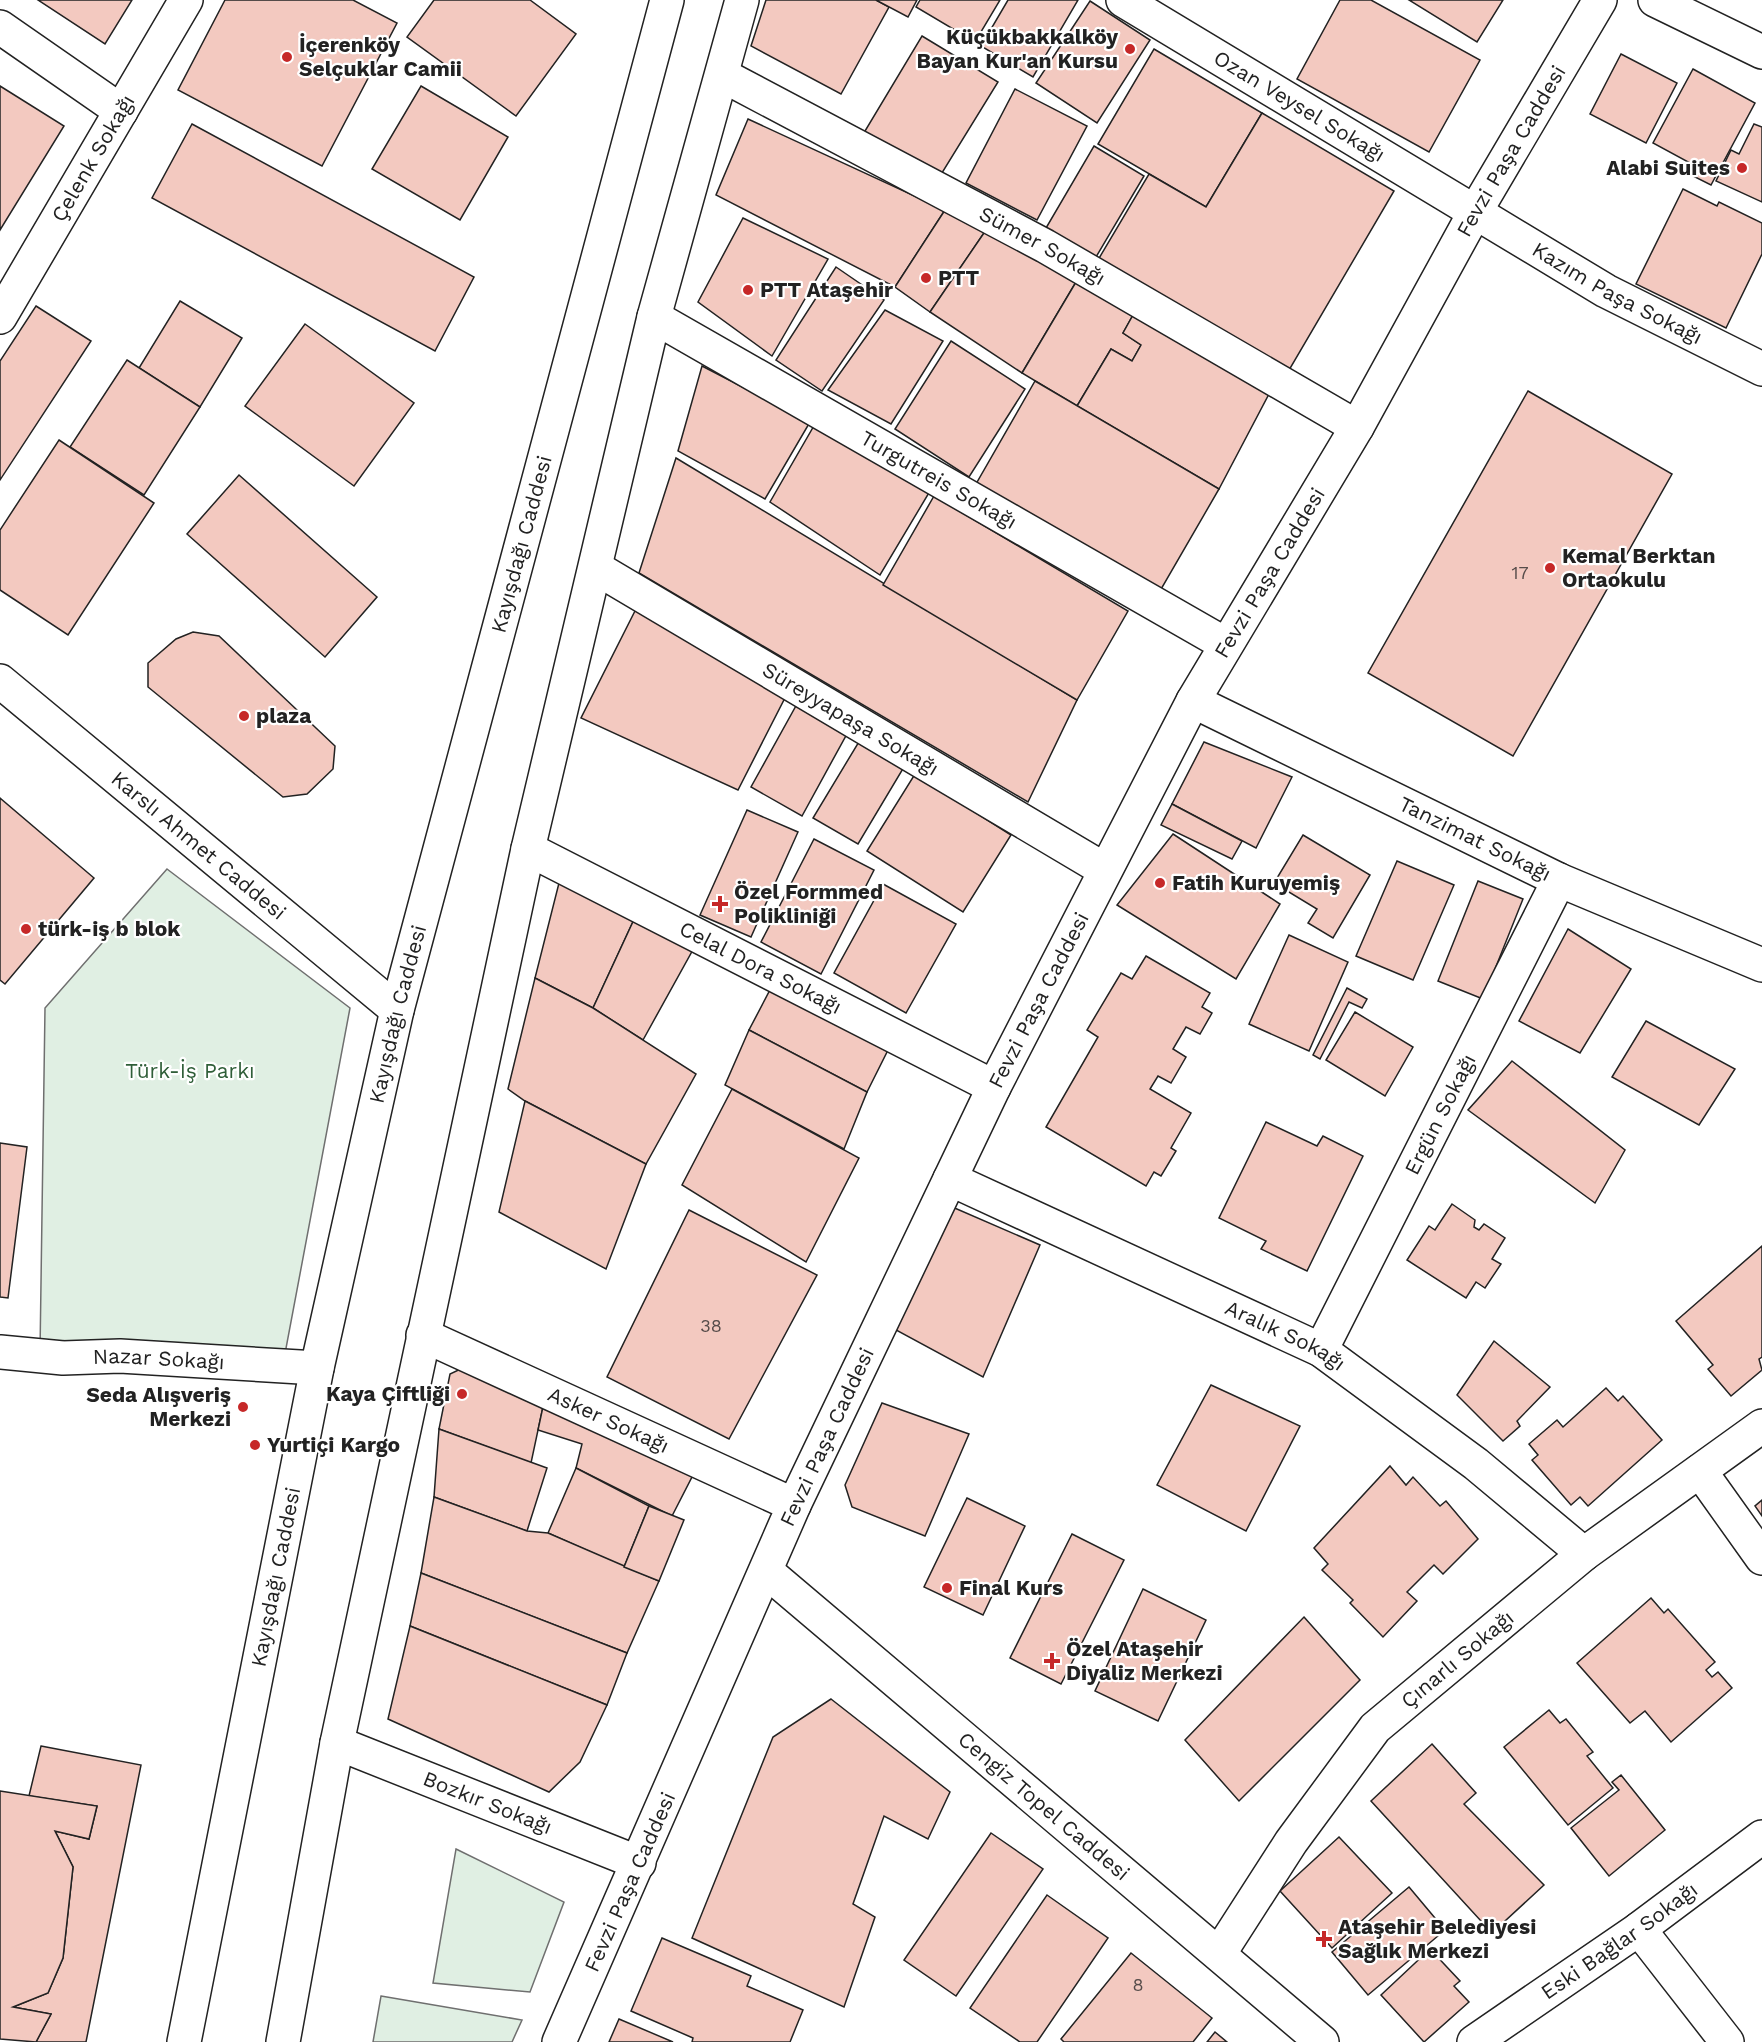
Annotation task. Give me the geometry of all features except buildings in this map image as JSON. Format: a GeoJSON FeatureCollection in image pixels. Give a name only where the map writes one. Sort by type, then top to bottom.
{"type":"FeatureCollection","features":[{"type":"Feature","properties":{"kind":"street","name":"Çelenk Sokağı"},"geometry":{"type":"LineString","coordinates":[[0,317],[186,0]]}},
{"type":"Feature","properties":{"kind":"street","name":"Kayışdağı Caddesi"},"geometry":{"type":"LineString","coordinates":[[184,2042],[317,1368],[397,1010],[667,0]]}},
{"type":"Feature","properties":{"kind":"street"},"geometry":{"type":"LineString","coordinates":[[284,2042],[337,1743],[528,849],[654,317],[742,0]]}},
{"type":"Feature","properties":{"kind":"street","name":"Ozan Veysel Sokağı"},"geometry":{"type":"LineString","coordinates":[[1124,0],[1475,212]]}},
{"type":"Feature","properties":{"kind":"street","name":"Fevzi Paşa Caddesi"},"geometry":{"type":"LineString","coordinates":[[559,2042],[794,1505],[994,1087],[1193,701],[1225,644],[1357,427],[1475,212],[1600,0]]}},
{"type":"Feature","properties":{"kind":"street"},"geometry":{"type":"LineString","coordinates":[[1655,0],[1762,52]]}},
{"type":"Feature","properties":{"kind":"street"},"geometry":{"type":"LineString","coordinates":[[0,27],[121,111]]}},
{"type":"Feature","properties":{"kind":"street","name":"Sümer Sokağı"},"geometry":{"type":"LineString","coordinates":[[722,75],[1045,246],[1357,427]]}},
{"type":"Feature","properties":{"kind":"street","name":"Kazım Paşa Sokağı"},"geometry":{"type":"LineString","coordinates":[[1475,212],[1605,291],[1762,369]]}},
{"type":"Feature","properties":{"kind":"street","name":"Turgutreis Sokağı"},"geometry":{"type":"LineString","coordinates":[[654,317],[1225,644]]}},
{"type":"Feature","properties":{"kind":"street","name":"Süreyyapaşa Sokağı"},"geometry":{"type":"LineString","coordinates":[[596,568],[1105,870]]}},
{"type":"Feature","properties":{"kind":"street","name":"Karslı Ahmet Caddesi"},"geometry":{"type":"LineString","coordinates":[[0,681],[397,1010]]}},
{"type":"Feature","properties":{"kind":"street","name":"Tanzimat Sokağı"},"geometry":{"type":"LineString","coordinates":[[1193,701],[1559,880],[1762,965]]}},
{"type":"Feature","properties":{"kind":"street","name":"Celal Dora Sokağı"},"geometry":{"type":"LineString","coordinates":[[528,849],[994,1087]]}},
{"type":"Feature","properties":{"kind":"street","name":"Ergün Sokağı"},"geometry":{"type":"LineString","coordinates":[[1321,1350],[1559,880]]}},
{"type":"Feature","properties":{"kind":"street","name":"Aralık Sokağı"},"geometry":{"type":"LineString","coordinates":[[950,1179],[1321,1350],[1476,1464],[1584,1554]]}},
{"type":"Feature","properties":{"kind":"street","name":"Asker Sokağı"},"geometry":{"type":"LineString","coordinates":[[423,1335],[794,1505]]}},
{"type":"Feature","properties":{"kind":"street","name":"Nazar Sokağı"},"geometry":{"type":"LineString","coordinates":[[0,1352],[63,1358],[120,1356],[317,1368]]}},
{"type":"Feature","properties":{"kind":"street","name":"Çınarlı Sokağı"},"geometry":{"type":"LineString","coordinates":[[1219,1954],[1291,1842],[1375,1728],[1584,1554],[1762,1426]]}},
{"type":"Feature","properties":{"kind":"street"},"geometry":{"type":"LineString","coordinates":[[1700,1471],[1762,1558]]}},
{"type":"Feature","properties":{"kind":"street","name":"Cengiz Topel Caddesi"},"geometry":{"type":"LineString","coordinates":[[766,1570],[1322,2042]]}},
{"type":"Feature","properties":{"kind":"street","name":"Bozkır Sokağı"},"geometry":{"type":"LineString","coordinates":[[337,1743],[639,1863]]}},
{"type":"Feature","properties":{"kind":"street","name":"Eski Bağlar Sokağı"},"geometry":{"type":"LineString","coordinates":[[1474,2042],[1639,1929],[1762,1837]]}},
{"type":"Feature","properties":{"kind":"street"},"geometry":{"type":"LineString","coordinates":[[1639,1929],[1727,2042]]}},
{"type":"Feature","properties":{"kind":"green space","name":"Türk-İş Parkı"},"geometry":{"type":"Polygon","coordinates":[[[167,869],[350,1008],[284,1359],[40,1352],[45,1008],[167,869]]]}},
{"type":"Feature","properties":{"kind":"green space"},"geometry":{"type":"Polygon","coordinates":[[[456,1849],[564,1902],[530,1992],[433,1983],[456,1849]]]}},
{"type":"Feature","properties":{"kind":"green space"},"geometry":{"type":"Polygon","coordinates":[[[381,1996],[522,2020],[512,2042],[373,2042],[381,1996]]]}},
{"type":"Feature","properties":{"kind":"place","name":"Küçükbakkalköy Bayan Kur'an Kursu"},"geometry":{"type":"Point","coordinates":[1130,49]}},
{"type":"Feature","properties":{"kind":"place","name":"İçerenköy Selçuklar Camii"},"geometry":{"type":"Point","coordinates":[287,57]}},
{"type":"Feature","properties":{"kind":"place","name":"Alabi Suites"},"geometry":{"type":"Point","coordinates":[1742,168]}},
{"type":"Feature","properties":{"kind":"place","name":"PTT"},"geometry":{"type":"Point","coordinates":[926,278]}},
{"type":"Feature","properties":{"kind":"place","name":"PTT Ataşehir"},"geometry":{"type":"Point","coordinates":[748,290]}},
{"type":"Feature","properties":{"kind":"place","name":"Kemal Berktan Ortaokulu"},"geometry":{"type":"Point","coordinates":[1550,568]}},
{"type":"Feature","properties":{"kind":"place","name":"plaza"},"geometry":{"type":"Point","coordinates":[244,716]}},
{"type":"Feature","properties":{"kind":"place","name":"Fatih Kuruyemiş"},"geometry":{"type":"Point","coordinates":[1160,883]}},
{"type":"Feature","properties":{"kind":"place","name":"Özel Formmed Polikliniği"},"geometry":{"type":"Point","coordinates":[720,904]}},
{"type":"Feature","properties":{"kind":"place","name":"türk-iş b blok"},"geometry":{"type":"Point","coordinates":[26,929]}},
{"type":"Feature","properties":{"kind":"place","name":"Kaya Çiftliği"},"geometry":{"type":"Point","coordinates":[462,1394]}},
{"type":"Feature","properties":{"kind":"place","name":"Seda Alışveriş Merkezi"},"geometry":{"type":"Point","coordinates":[243,1407]}},
{"type":"Feature","properties":{"kind":"place","name":"Yurtiçi Kargo"},"geometry":{"type":"Point","coordinates":[255,1445]}},
{"type":"Feature","properties":{"kind":"place","name":"Final Kurs"},"geometry":{"type":"Point","coordinates":[947,1588]}},
{"type":"Feature","properties":{"kind":"place","name":"Özel Ataşehir Diyaliz Merkezi"},"geometry":{"type":"Point","coordinates":[1052,1661]}},
{"type":"Feature","properties":{"kind":"place","name":"Ataşehir Belediyesi Sağlık Merkezi"},"geometry":{"type":"Point","coordinates":[1324,1939]}}]}
